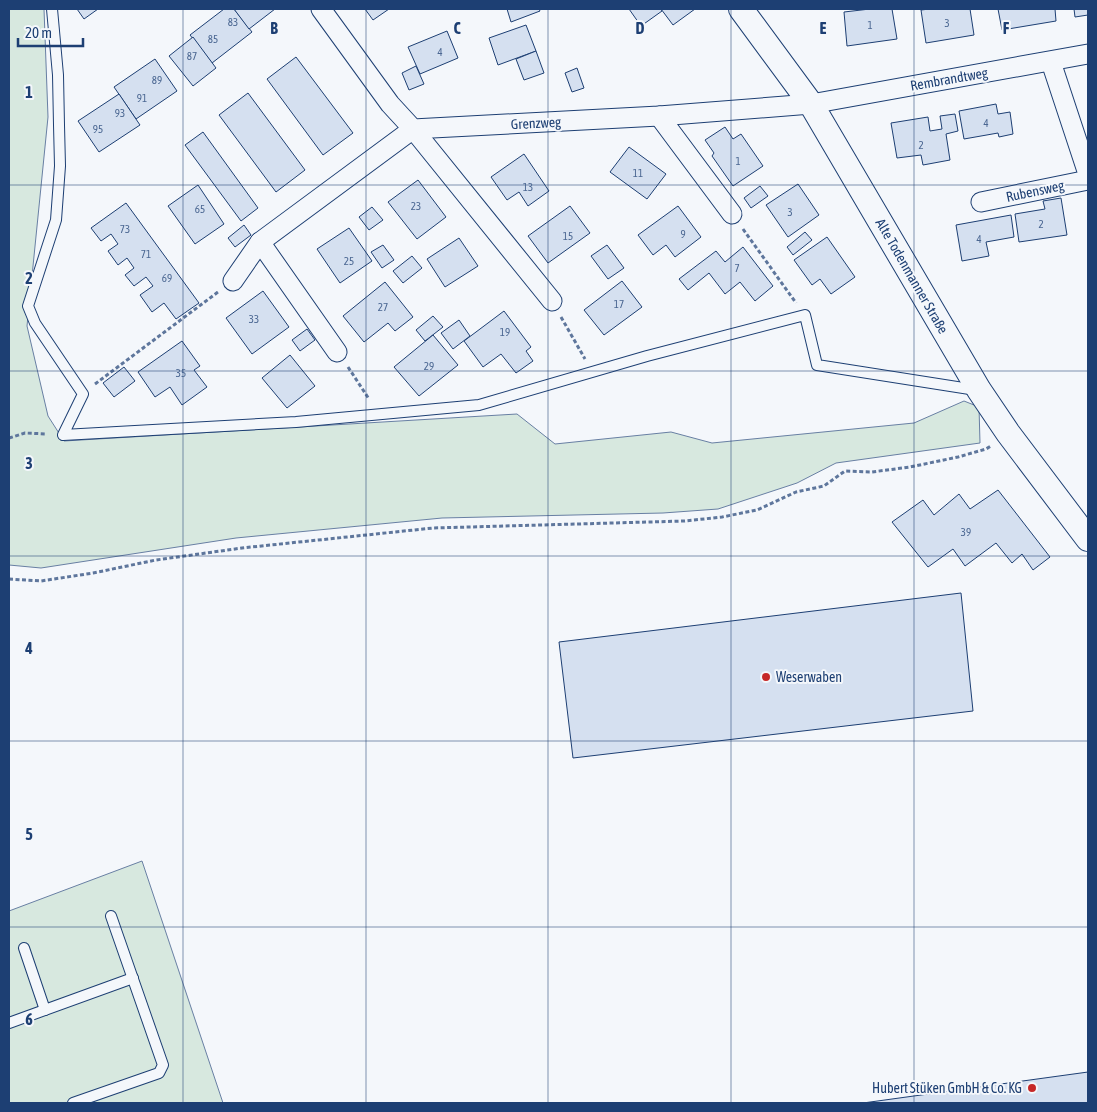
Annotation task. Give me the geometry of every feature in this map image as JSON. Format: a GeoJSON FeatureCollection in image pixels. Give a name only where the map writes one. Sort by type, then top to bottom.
{"type":"FeatureCollection","features":[{"type":"Feature","properties":{"kind":"street"},"geometry":{"type":"LineString","coordinates":[[321,9],[390,104],[413,129],[552,301]]}},
{"type":"Feature","properties":{"kind":"street","name":"Alte Todenmanner Straße"},"geometry":{"type":"LineString","coordinates":[[741,9],[811,104],[979,390],[1008,433],[1088,538]]}},
{"type":"Feature","properties":{"kind":"street","name":"Rembrandtweg"},"geometry":{"type":"LineString","coordinates":[[811,104],[1088,54]]}},
{"type":"Feature","properties":{"kind":"street"},"geometry":{"type":"LineString","coordinates":[[1051,62],[1088,174]]}},
{"type":"Feature","properties":{"kind":"street","name":"Grenzweg"},"geometry":{"type":"LineString","coordinates":[[413,129],[659,116],[811,104]]}},
{"type":"Feature","properties":{"kind":"street"},"geometry":{"type":"LineString","coordinates":[[659,116],[732,214]]}},
{"type":"Feature","properties":{"kind":"street"},"geometry":{"type":"LineString","coordinates":[[233,281],[260,242],[413,129]]}},
{"type":"Feature","properties":{"kind":"street","name":"Rubensweg"},"geometry":{"type":"LineString","coordinates":[[981,202],[1088,180]]}},
{"type":"Feature","properties":{"kind":"street"},"geometry":{"type":"LineString","coordinates":[[260,242],[338,352]]}},
{"type":"Feature","properties":{"kind":"lane"},"geometry":{"type":"LineString","coordinates":[[52,9],[58,75],[60,166],[56,220],[28,306],[35,323],[83,394],[63,435],[296,422],[479,405],[647,356],[806,315],[817,365],[979,390]]}},
{"type":"Feature","properties":{"kind":"lane"},"geometry":{"type":"LineString","coordinates":[[73,1103],[159,1073],[163,1065],[111,916]]}},
{"type":"Feature","properties":{"kind":"lane"},"geometry":{"type":"LineString","coordinates":[[24,948],[45,1010]]}},
{"type":"Feature","properties":{"kind":"lane"},"geometry":{"type":"LineString","coordinates":[[9,1023],[133,978]]}},
{"type":"Feature","properties":{"kind":"path"},"geometry":{"type":"LineString","coordinates":[[732,214],[806,315]]}},
{"type":"Feature","properties":{"kind":"path"},"geometry":{"type":"LineString","coordinates":[[83,394],[233,281]]}},
{"type":"Feature","properties":{"kind":"path"},"geometry":{"type":"LineString","coordinates":[[552,301],[592,372]]}},
{"type":"Feature","properties":{"kind":"path"},"geometry":{"type":"LineString","coordinates":[[338,352],[380,414]]}},
{"type":"Feature","properties":{"kind":"path"},"geometry":{"type":"LineString","coordinates":[[9,438],[26,433],[63,435]]}},
{"type":"Feature","properties":{"kind":"path"},"geometry":{"type":"LineString","coordinates":[[9,579],[41,581],[175,557],[433,528],[685,521],[722,517],[757,510],[796,492],[824,486],[846,471],[872,472],[910,467],[986,449],[1008,433]]}},
{"type":"Feature","properties":{"kind":"shaded area"},"geometry":{"type":"Polygon","coordinates":[[[9,9],[44,9],[48,117],[27,326],[48,416],[64,441],[517,414],[555,444],[671,432],[712,443],[914,423],[964,401],[979,407],[980,443],[836,463],[797,483],[718,509],[663,513],[442,518],[236,538],[41,568],[9,565],[9,9]]]}},
{"type":"Feature","properties":{"kind":"shaded area"},"geometry":{"type":"Polygon","coordinates":[[[142,861],[223,1103],[9,1103],[9,911],[142,861]]]}},
{"type":"Feature","properties":{"kind":"building"},"geometry":{"type":"Polygon","coordinates":[[[77,9],[98,9],[84,19],[77,9]]]}},
{"type":"Feature","properties":{"kind":"building"},"geometry":{"type":"Polygon","coordinates":[[[224,9],[234,9],[252,32],[212,63],[190,35],[224,9]]]}},
{"type":"Feature","properties":{"kind":"building"},"geometry":{"type":"Polygon","coordinates":[[[234,9],[275,9],[249,29],[234,9]]]}},
{"type":"Feature","properties":{"kind":"building"},"geometry":{"type":"Polygon","coordinates":[[[365,9],[389,9],[373,20],[365,9]]]}},
{"type":"Feature","properties":{"kind":"building"},"geometry":{"type":"Polygon","coordinates":[[[507,9],[539,9],[540,11],[511,22],[507,9]]]}},
{"type":"Feature","properties":{"kind":"building"},"geometry":{"type":"Polygon","coordinates":[[[629,9],[661,9],[662,11],[641,26],[629,9]]]}},
{"type":"Feature","properties":{"kind":"building"},"geometry":{"type":"Polygon","coordinates":[[[661,9],[695,9],[673,25],[661,9]]]}},
{"type":"Feature","properties":{"kind":"building"},"geometry":{"type":"Polygon","coordinates":[[[892,9],[897,39],[847,46],[844,12],[892,9]]]}},
{"type":"Feature","properties":{"kind":"building"},"geometry":{"type":"Polygon","coordinates":[[[970,9],[974,35],[926,43],[921,10],[970,9]]]}},
{"type":"Feature","properties":{"kind":"building"},"geometry":{"type":"Polygon","coordinates":[[[998,9],[1055,9],[1056,21],[1002,30],[998,9]]]}},
{"type":"Feature","properties":{"kind":"building"},"geometry":{"type":"Polygon","coordinates":[[[1074,9],[1088,9],[1088,15],[1075,17],[1074,9]]]}},
{"type":"Feature","properties":{"kind":"building"},"geometry":{"type":"Polygon","coordinates":[[[526,25],[536,51],[498,65],[489,38],[526,25]]]}},
{"type":"Feature","properties":{"kind":"building"},"geometry":{"type":"Polygon","coordinates":[[[447,31],[458,58],[420,74],[408,47],[447,31]]]}},
{"type":"Feature","properties":{"kind":"building"},"geometry":{"type":"Polygon","coordinates":[[[193,37],[216,68],[193,86],[169,56],[193,37]]]}},
{"type":"Feature","properties":{"kind":"building"},"geometry":{"type":"Polygon","coordinates":[[[536,51],[544,73],[524,80],[516,59],[536,51]]]}},
{"type":"Feature","properties":{"kind":"building"},"geometry":{"type":"Polygon","coordinates":[[[296,57],[353,133],[323,155],[267,79],[296,57]]]}},
{"type":"Feature","properties":{"kind":"building"},"geometry":{"type":"Polygon","coordinates":[[[155,59],[177,91],[136,119],[114,87],[155,59]]]}},
{"type":"Feature","properties":{"kind":"building"},"geometry":{"type":"Polygon","coordinates":[[[416,66],[424,84],[409,90],[402,73],[416,66]]]}},
{"type":"Feature","properties":{"kind":"building"},"geometry":{"type":"Polygon","coordinates":[[[577,68],[584,88],[572,92],[565,73],[577,68]]]}},
{"type":"Feature","properties":{"kind":"building"},"geometry":{"type":"Polygon","coordinates":[[[248,93],[305,170],[276,192],[219,115],[248,93]]]}},
{"type":"Feature","properties":{"kind":"building"},"geometry":{"type":"Polygon","coordinates":[[[119,94],[140,125],[99,152],[78,121],[119,94]]]}},
{"type":"Feature","properties":{"kind":"building"},"geometry":{"type":"Polygon","coordinates":[[[996,104],[998,114],[1010,112],[1013,134],[999,137],[998,133],[964,139],[959,111],[996,104]]]}},
{"type":"Feature","properties":{"kind":"building"},"geometry":{"type":"Polygon","coordinates":[[[955,114],[958,131],[946,134],[950,160],[923,165],[921,155],[897,158],[891,123],[928,117],[930,131],[942,129],[940,116],[955,114]]]}},
{"type":"Feature","properties":{"kind":"building"},"geometry":{"type":"Polygon","coordinates":[[[725,127],[733,139],[741,134],[763,166],[733,186],[712,156],[714,153],[705,140],[725,127]]]}},
{"type":"Feature","properties":{"kind":"building"},"geometry":{"type":"Polygon","coordinates":[[[203,132],[258,208],[241,221],[185,145],[203,132]]]}},
{"type":"Feature","properties":{"kind":"building"},"geometry":{"type":"Polygon","coordinates":[[[629,147],[666,174],[647,199],[610,172],[629,147]]]}},
{"type":"Feature","properties":{"kind":"building"},"geometry":{"type":"Polygon","coordinates":[[[524,154],[549,191],[528,206],[519,192],[507,200],[491,177],[524,154]]]}},
{"type":"Feature","properties":{"kind":"building"},"geometry":{"type":"Polygon","coordinates":[[[418,180],[446,217],[417,239],[388,202],[418,180]]]}},
{"type":"Feature","properties":{"kind":"building"},"geometry":{"type":"Polygon","coordinates":[[[798,184],[819,215],[788,237],[766,205],[798,184]]]}},
{"type":"Feature","properties":{"kind":"building"},"geometry":{"type":"Polygon","coordinates":[[[198,185],[224,224],[195,244],[168,206],[198,185]]]}},
{"type":"Feature","properties":{"kind":"building"},"geometry":{"type":"Polygon","coordinates":[[[760,186],[768,196],[751,208],[744,198],[760,186]]]}},
{"type":"Feature","properties":{"kind":"building"},"geometry":{"type":"Polygon","coordinates":[[[1061,198],[1067,235],[1019,242],[1015,214],[1045,209],[1043,201],[1061,198]]]}},
{"type":"Feature","properties":{"kind":"building"},"geometry":{"type":"Polygon","coordinates":[[[126,203],[199,303],[176,319],[164,303],[152,312],[140,295],[153,286],[146,277],[134,286],[125,275],[134,268],[127,258],[118,265],[108,251],[118,244],[111,234],[101,241],[91,228],[126,203]]]}},
{"type":"Feature","properties":{"kind":"building"},"geometry":{"type":"Polygon","coordinates":[[[570,206],[590,233],[548,263],[528,236],[570,206]]]}},
{"type":"Feature","properties":{"kind":"building"},"geometry":{"type":"Polygon","coordinates":[[[678,206],[701,237],[675,257],[666,245],[653,255],[638,235],[678,206]]]}},
{"type":"Feature","properties":{"kind":"building"},"geometry":{"type":"Polygon","coordinates":[[[372,207],[383,220],[369,230],[359,217],[372,207]]]}},
{"type":"Feature","properties":{"kind":"building"},"geometry":{"type":"Polygon","coordinates":[[[1011,215],[1014,237],[986,242],[989,256],[962,261],[956,225],[1011,215]]]}},
{"type":"Feature","properties":{"kind":"building"},"geometry":{"type":"Polygon","coordinates":[[[244,225],[251,235],[235,247],[228,238],[244,225]]]}},
{"type":"Feature","properties":{"kind":"building"},"geometry":{"type":"Polygon","coordinates":[[[349,228],[372,261],[340,283],[317,249],[349,228]]]}},
{"type":"Feature","properties":{"kind":"building"},"geometry":{"type":"Polygon","coordinates":[[[805,232],[812,240],[793,255],[787,247],[805,232]]]}},
{"type":"Feature","properties":{"kind":"building"},"geometry":{"type":"Polygon","coordinates":[[[827,237],[855,277],[831,294],[820,279],[812,285],[794,260],[827,237]]]}},
{"type":"Feature","properties":{"kind":"building"},"geometry":{"type":"Polygon","coordinates":[[[459,238],[478,266],[445,287],[427,259],[459,238]]]}},
{"type":"Feature","properties":{"kind":"building"},"geometry":{"type":"Polygon","coordinates":[[[383,245],[394,260],[382,268],[371,252],[383,245]]]}},
{"type":"Feature","properties":{"kind":"building"},"geometry":{"type":"Polygon","coordinates":[[[607,245],[624,268],[608,279],[591,256],[607,245]]]}},
{"type":"Feature","properties":{"kind":"building"},"geometry":{"type":"Polygon","coordinates":[[[743,247],[773,286],[755,301],[740,282],[725,294],[709,273],[688,290],[679,279],[716,251],[725,262],[743,247]]]}},
{"type":"Feature","properties":{"kind":"building"},"geometry":{"type":"Polygon","coordinates":[[[412,256],[422,268],[403,283],[393,271],[412,256]]]}},
{"type":"Feature","properties":{"kind":"building"},"geometry":{"type":"Polygon","coordinates":[[[622,281],[642,307],[604,335],[584,310],[622,281]]]}},
{"type":"Feature","properties":{"kind":"building"},"geometry":{"type":"Polygon","coordinates":[[[385,282],[413,317],[395,331],[388,323],[364,342],[343,316],[385,282]]]}},
{"type":"Feature","properties":{"kind":"building"},"geometry":{"type":"Polygon","coordinates":[[[263,291],[289,327],[252,354],[226,318],[263,291]]]}},
{"type":"Feature","properties":{"kind":"building"},"geometry":{"type":"Polygon","coordinates":[[[504,311],[531,347],[526,351],[533,361],[516,373],[501,354],[483,367],[464,341],[504,311]]]}},
{"type":"Feature","properties":{"kind":"building"},"geometry":{"type":"Polygon","coordinates":[[[433,316],[443,327],[425,341],[416,330],[433,316]]]}},
{"type":"Feature","properties":{"kind":"building"},"geometry":{"type":"Polygon","coordinates":[[[459,320],[470,336],[453,349],[441,333],[459,320]]]}},
{"type":"Feature","properties":{"kind":"building"},"geometry":{"type":"Polygon","coordinates":[[[307,329],[315,340],[300,351],[292,340],[307,329]]]}},
{"type":"Feature","properties":{"kind":"building"},"geometry":{"type":"Polygon","coordinates":[[[433,335],[458,365],[419,396],[394,367],[433,335]]]}},
{"type":"Feature","properties":{"kind":"building"},"geometry":{"type":"Polygon","coordinates":[[[182,341],[200,366],[194,370],[207,387],[182,405],[170,387],[155,397],[138,372],[182,341]]]}},
{"type":"Feature","properties":{"kind":"building"},"geometry":{"type":"Polygon","coordinates":[[[290,355],[315,386],[287,408],[262,378],[290,355]]]}},
{"type":"Feature","properties":{"kind":"building"},"geometry":{"type":"Polygon","coordinates":[[[124,367],[135,381],[114,397],[103,383],[124,367]]]}},
{"type":"Feature","properties":{"kind":"building"},"geometry":{"type":"Polygon","coordinates":[[[998,490],[1050,557],[1033,570],[1022,554],[1012,563],[996,543],[965,566],[953,549],[928,567],[892,522],[923,500],[934,515],[959,494],[970,509],[998,490]]]}},
{"type":"Feature","properties":{"kind":"building","name":"Weserwaben"},"geometry":{"type":"Polygon","coordinates":[[[961,593],[973,711],[573,758],[559,642],[961,593]]]}},
{"type":"Feature","properties":{"kind":"building","name":"Hubert Stüken GmbH & Co. KG"},"geometry":{"type":"Polygon","coordinates":[[[1088,1072],[1088,1103],[863,1103],[1088,1072]]]}},
{"type":"Feature","properties":{"kind":"place","name":"Weserwaben"},"geometry":{"type":"Point","coordinates":[766,677]}},
{"type":"Feature","properties":{"kind":"place","name":"Hubert Stüken GmbH & Co. KG"},"geometry":{"type":"Point","coordinates":[1032,1088]}}]}
